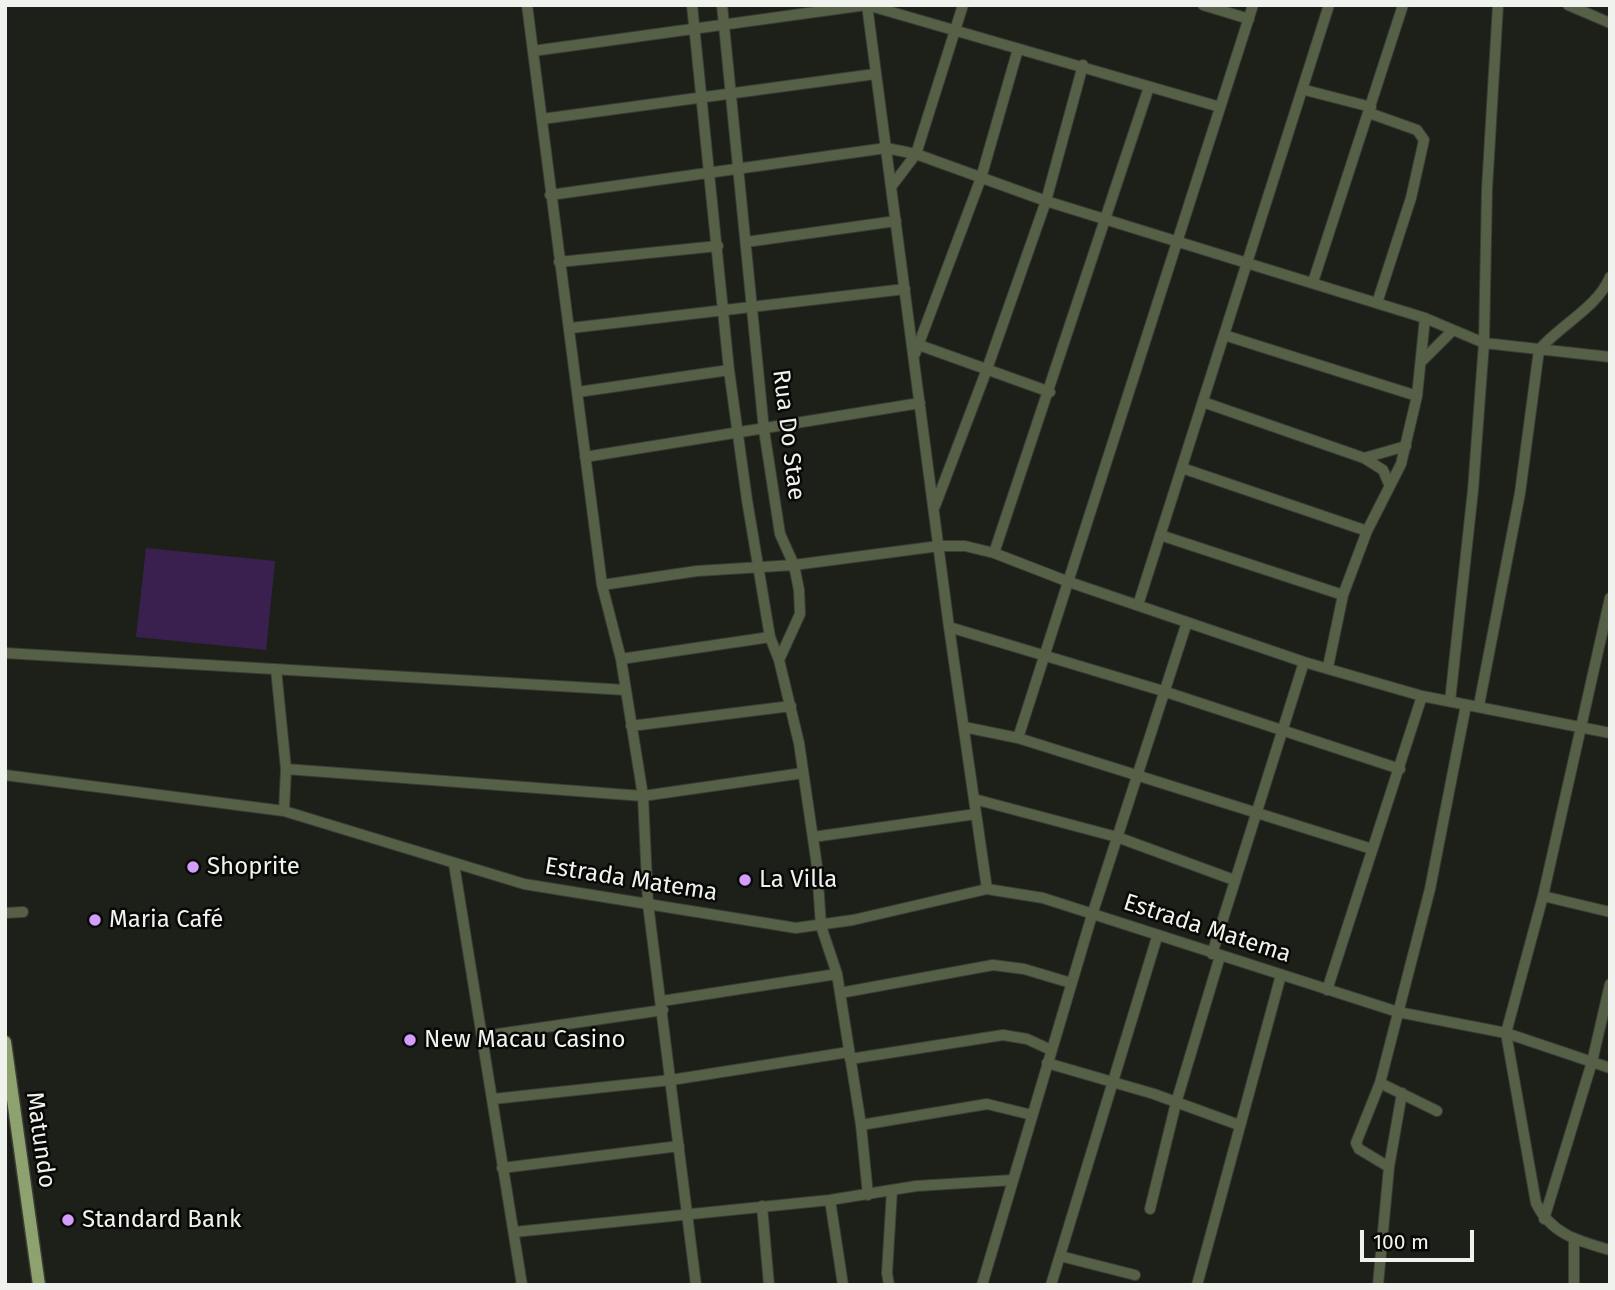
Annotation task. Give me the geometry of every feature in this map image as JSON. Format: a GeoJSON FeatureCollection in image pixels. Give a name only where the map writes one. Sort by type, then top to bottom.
{"type":"FeatureCollection","features":[{"type":"Feature","properties":{"kind":"main road","name":"Matundo"},"geometry":{"type":"LineString","coordinates":[[5,1042],[39,1285]]}},
{"type":"Feature","properties":{"kind":"street"},"geometry":{"type":"LineString","coordinates":[[527,5],[602,585],[621,659],[643,796],[648,904],[696,1285]]}},
{"type":"Feature","properties":{"kind":"street"},"geometry":{"type":"LineString","coordinates":[[692,5],[729,370],[757,565],[770,637],[791,706],[803,773],[813,837],[821,926],[837,974],[861,1125],[868,1195]]}},
{"type":"Feature","properties":{"kind":"street","name":"Rua Do Stae"},"geometry":{"type":"LineString","coordinates":[[722,5],[764,430],[780,534],[794,565],[800,614],[779,660]]}},
{"type":"Feature","properties":{"kind":"street"},"geometry":{"type":"LineString","coordinates":[[533,51],[867,5],[1083,65],[1220,107]]}},
{"type":"Feature","properties":{"kind":"street"},"geometry":{"type":"LineString","coordinates":[[867,5],[949,627],[987,889]]}},
{"type":"Feature","properties":{"kind":"street"},"geometry":{"type":"LineString","coordinates":[[891,187],[916,153],[963,5]]}},
{"type":"Feature","properties":{"kind":"street"},"geometry":{"type":"LineString","coordinates":[[1203,5],[1249,19]]}},
{"type":"Feature","properties":{"kind":"street"},"geometry":{"type":"LineString","coordinates":[[1018,738],[1254,5]]}},
{"type":"Feature","properties":{"kind":"street"},"geometry":{"type":"LineString","coordinates":[[1138,606],[1305,90],[1329,5]]}},
{"type":"Feature","properties":{"kind":"street"},"geometry":{"type":"LineString","coordinates":[[1313,282],[1404,5]]}},
{"type":"Feature","properties":{"kind":"street"},"geometry":{"type":"LineString","coordinates":[[1450,701],[1473,490],[1485,343],[1487,189],[1498,5]]}},
{"type":"Feature","properties":{"kind":"street"},"geometry":{"type":"LineString","coordinates":[[1568,5],[1610,23]]}},
{"type":"Feature","properties":{"kind":"street"},"geometry":{"type":"LineString","coordinates":[[914,357],[981,178],[1018,49]]}},
{"type":"Feature","properties":{"kind":"street"},"geometry":{"type":"LineString","coordinates":[[934,509],[1046,201],[1083,65]]}},
{"type":"Feature","properties":{"kind":"street"},"geometry":{"type":"LineString","coordinates":[[542,119],[875,74]]}},
{"type":"Feature","properties":{"kind":"street"},"geometry":{"type":"LineString","coordinates":[[995,553],[1149,87]]}},
{"type":"Feature","properties":{"kind":"street"},"geometry":{"type":"LineString","coordinates":[[1305,90],[1370,110],[1417,130],[1424,140],[1411,198],[1377,303]]}},
{"type":"Feature","properties":{"kind":"street"},"geometry":{"type":"LineString","coordinates":[[550,195],[886,148],[916,153],[1046,201],[1424,318],[1485,343],[1610,357]]}},
{"type":"Feature","properties":{"kind":"street"},"geometry":{"type":"LineString","coordinates":[[746,242],[896,221]]}},
{"type":"Feature","properties":{"kind":"street"},"geometry":{"type":"LineString","coordinates":[[559,262],[718,246]]}},
{"type":"Feature","properties":{"kind":"street"},"geometry":{"type":"LineString","coordinates":[[1479,705],[1520,493],[1539,350],[1553,333],[1599,295],[1610,278]]}},
{"type":"Feature","properties":{"kind":"street"},"geometry":{"type":"LineString","coordinates":[[570,328],[905,289]]}},
{"type":"Feature","properties":{"kind":"street"},"geometry":{"type":"LineString","coordinates":[[1328,667],[1343,595],[1367,531],[1401,464],[1406,446],[1418,396],[1423,360],[1424,318]]}},
{"type":"Feature","properties":{"kind":"street"},"geometry":{"type":"LineString","coordinates":[[1423,360],[1453,330]]}},
{"type":"Feature","properties":{"kind":"street"},"geometry":{"type":"LineString","coordinates":[[1224,335],[1418,396]]}},
{"type":"Feature","properties":{"kind":"street"},"geometry":{"type":"LineString","coordinates":[[919,345],[1050,392]]}},
{"type":"Feature","properties":{"kind":"street"},"geometry":{"type":"LineString","coordinates":[[578,392],[729,370]]}},
{"type":"Feature","properties":{"kind":"street"},"geometry":{"type":"LineString","coordinates":[[1203,402],[1364,458],[1383,470],[1389,484]]}},
{"type":"Feature","properties":{"kind":"street"},"geometry":{"type":"LineString","coordinates":[[585,457],[920,404]]}},
{"type":"Feature","properties":{"kind":"street"},"geometry":{"type":"LineString","coordinates":[[1364,458],[1406,446]]}},
{"type":"Feature","properties":{"kind":"street"},"geometry":{"type":"LineString","coordinates":[[1182,468],[1367,531]]}},
{"type":"Feature","properties":{"kind":"street"},"geometry":{"type":"LineString","coordinates":[[1160,535],[1343,595]]}},
{"type":"Feature","properties":{"kind":"street"},"geometry":{"type":"LineString","coordinates":[[602,585],[757,565],[794,565],[965,545],[995,553],[1069,582],[1304,662],[1422,696],[1479,705],[1610,733]]}},
{"type":"Feature","properties":{"kind":"street"},"geometry":{"type":"LineString","coordinates":[[1610,598],[1579,725],[1543,896],[1506,1033],[1536,1203],[1544,1219],[1574,1240],[1610,1250]]}},
{"type":"Feature","properties":{"kind":"street"},"geometry":{"type":"LineString","coordinates":[[982,1285],[1092,915],[1187,622]]}},
{"type":"Feature","properties":{"kind":"street"},"geometry":{"type":"LineString","coordinates":[[949,627],[1163,691],[1400,769]]}},
{"type":"Feature","properties":{"kind":"street"},"geometry":{"type":"LineString","coordinates":[[621,659],[770,637]]}},
{"type":"Feature","properties":{"kind":"street"},"geometry":{"type":"LineString","coordinates":[[5,653],[626,690]]}},
{"type":"Feature","properties":{"kind":"street"},"geometry":{"type":"LineString","coordinates":[[1150,1209],[1234,880],[1304,662]]}},
{"type":"Feature","properties":{"kind":"street"},"geometry":{"type":"LineString","coordinates":[[276,669],[286,769],[284,811]]}},
{"type":"Feature","properties":{"kind":"street"},"geometry":{"type":"LineString","coordinates":[[1327,990],[1422,696]]}},
{"type":"Feature","properties":{"kind":"street"},"geometry":{"type":"LineString","coordinates":[[1390,1167],[1359,1149],[1356,1143],[1381,1083],[1433,877],[1466,705]]}},
{"type":"Feature","properties":{"kind":"street"},"geometry":{"type":"LineString","coordinates":[[631,726],[791,706]]}},
{"type":"Feature","properties":{"kind":"street"},"geometry":{"type":"LineString","coordinates":[[964,727],[1018,738],[1372,849]]}},
{"type":"Feature","properties":{"kind":"street"},"geometry":{"type":"LineString","coordinates":[[286,769],[643,796],[803,773]]}},
{"type":"Feature","properties":{"kind":"street","name":"Estrada Matema"},"geometry":{"type":"LineString","coordinates":[[5,775],[284,811],[524,884],[796,928],[821,926],[987,889],[1043,898],[1157,937],[1398,1012],[1506,1033],[1610,1068]]}},
{"type":"Feature","properties":{"kind":"street"},"geometry":{"type":"LineString","coordinates":[[974,799],[1117,837],[1234,880]]}},
{"type":"Feature","properties":{"kind":"street"},"geometry":{"type":"LineString","coordinates":[[813,837],[976,814]]}},
{"type":"Feature","properties":{"kind":"street"},"geometry":{"type":"LineString","coordinates":[[454,864],[484,1036],[502,1168],[522,1285]]}},
{"type":"Feature","properties":{"kind":"street"},"geometry":{"type":"LineString","coordinates":[[1543,896],[1610,912]]}},
{"type":"Feature","properties":{"kind":"street"},"geometry":{"type":"LineString","coordinates":[[5,913],[23,912]]}},
{"type":"Feature","properties":{"kind":"street"},"geometry":{"type":"LineString","coordinates":[[1051,1285],[1157,937]]}},
{"type":"Feature","properties":{"kind":"street"},"geometry":{"type":"LineString","coordinates":[[840,993],[993,965],[1071,983]]}},
{"type":"Feature","properties":{"kind":"street"},"geometry":{"type":"LineString","coordinates":[[484,1036],[837,974]]}},
{"type":"Feature","properties":{"kind":"street"},"geometry":{"type":"LineString","coordinates":[[1197,1285],[1281,975]]}},
{"type":"Feature","properties":{"kind":"street"},"geometry":{"type":"LineString","coordinates":[[1544,1219],[1592,1062],[1610,984]]}},
{"type":"Feature","properties":{"kind":"street"},"geometry":{"type":"LineString","coordinates":[[492,1099],[670,1080],[1003,1035],[1051,1049]]}},
{"type":"Feature","properties":{"kind":"street"},"geometry":{"type":"LineString","coordinates":[[1047,1063],[1113,1082],[1239,1125]]}},
{"type":"Feature","properties":{"kind":"street"},"geometry":{"type":"LineString","coordinates":[[1381,1083],[1437,1111]]}},
{"type":"Feature","properties":{"kind":"street"},"geometry":{"type":"LineString","coordinates":[[1378,1285],[1390,1167],[1402,1093]]}},
{"type":"Feature","properties":{"kind":"street"},"geometry":{"type":"LineString","coordinates":[[861,1125],[987,1104],[1032,1115]]}},
{"type":"Feature","properties":{"kind":"street"},"geometry":{"type":"LineString","coordinates":[[502,1168],[679,1146]]}},
{"type":"Feature","properties":{"kind":"street"},"geometry":{"type":"LineString","coordinates":[[514,1232],[830,1200],[892,1190],[1013,1180]]}},
{"type":"Feature","properties":{"kind":"street"},"geometry":{"type":"LineString","coordinates":[[889,1285],[887,1273],[892,1190]]}},
{"type":"Feature","properties":{"kind":"street"},"geometry":{"type":"LineString","coordinates":[[830,1200],[843,1285]]}},
{"type":"Feature","properties":{"kind":"street"},"geometry":{"type":"LineString","coordinates":[[762,1206],[769,1285]]}},
{"type":"Feature","properties":{"kind":"street"},"geometry":{"type":"LineString","coordinates":[[1574,1240],[1575,1285]]}},
{"type":"Feature","properties":{"kind":"street"},"geometry":{"type":"LineString","coordinates":[[1060,1256],[1135,1275]]}},
{"type":"Feature","properties":{"kind":"shaded area"},"geometry":{"type":"Polygon","coordinates":[[[146,548],[275,561],[266,650],[136,637],[146,548]]]}},
{"type":"Feature","properties":{"kind":"place","name":"Shoprite"},"geometry":{"type":"Point","coordinates":[193,867]}},
{"type":"Feature","properties":{"kind":"place","name":"La Villa"},"geometry":{"type":"Point","coordinates":[745,880]}},
{"type":"Feature","properties":{"kind":"place","name":"Maria Café"},"geometry":{"type":"Point","coordinates":[95,920]}},
{"type":"Feature","properties":{"kind":"place","name":"New Macau Casino"},"geometry":{"type":"Point","coordinates":[410,1040]}},
{"type":"Feature","properties":{"kind":"place","name":"Standard Bank"},"geometry":{"type":"Point","coordinates":[68,1220]}}]}
